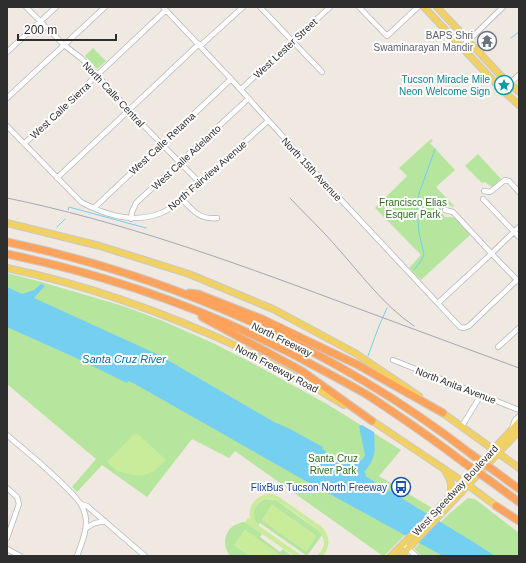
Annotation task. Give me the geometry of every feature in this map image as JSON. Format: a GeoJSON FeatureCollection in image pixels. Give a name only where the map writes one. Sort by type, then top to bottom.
{"type":"FeatureCollection","features":[{"type":"Feature","properties":{"kind":"highway"},"geometry":{"type":"LineString","coordinates":[[7,238],[18,245]]}},
{"type":"Feature","properties":{"kind":"highway","name":"North Freeway"},"geometry":{"type":"LineString","coordinates":[[7,242],[99,265],[180,292],[278,334],[374,386],[436,427],[519,489]]}},
{"type":"Feature","properties":{"kind":"highway","name":"North Freeway"},"geometry":{"type":"LineString","coordinates":[[7,254],[99,277],[173,302],[235,327],[296,356],[368,396],[428,436],[519,502]]}},
{"type":"Feature","properties":{"kind":"highway"},"geometry":{"type":"LineString","coordinates":[[180,292],[198,294],[262,319],[358,365],[443,413]]}},
{"type":"Feature","properties":{"kind":"highway"},"geometry":{"type":"LineString","coordinates":[[173,302],[302,371],[372,421]]}},
{"type":"Feature","properties":{"kind":"highway"},"geometry":{"type":"LineString","coordinates":[[496,506],[519,522]]}},
{"type":"Feature","properties":{"kind":"main road"},"geometry":{"type":"LineString","coordinates":[[424,7],[501,89],[519,105]]}},
{"type":"Feature","properties":{"kind":"main road"},"geometry":{"type":"LineString","coordinates":[[437,7],[509,84],[519,92]]}},
{"type":"Feature","properties":{"kind":"main road"},"geometry":{"type":"LineString","coordinates":[[479,66],[486,66],[499,79],[509,84]]}},
{"type":"Feature","properties":{"kind":"main road"},"geometry":{"type":"LineString","coordinates":[[7,223],[100,246],[189,274],[273,309],[355,353],[462,426],[518,467]]}},
{"type":"Feature","properties":{"kind":"main road","name":"North Freeway Road"},"geometry":{"type":"LineString","coordinates":[[7,268],[95,291],[172,319],[242,349],[289,373],[372,421],[468,485],[496,506]]}},
{"type":"Feature","properties":{"kind":"main road","name":"West Speedway Boulevard"},"geometry":{"type":"LineString","coordinates":[[391,556],[468,485],[499,453],[516,433],[519,422]]}},
{"type":"Feature","properties":{"kind":"main road","name":"West Speedway Boulevard"},"geometry":{"type":"LineString","coordinates":[[401,556],[413,544],[462,481],[493,449],[516,433]]}},
{"type":"Feature","properties":{"kind":"main road"},"geometry":{"type":"LineString","coordinates":[[509,442],[507,451],[508,456],[518,467]]}},
{"type":"Feature","properties":{"kind":"main road"},"geometry":{"type":"LineString","coordinates":[[443,468],[452,484],[449,496]]}},
{"type":"Feature","properties":{"kind":"street","name":"North Calle Central"},"geometry":{"type":"LineString","coordinates":[[26,7],[64,45],[80,58],[200,182]]}},
{"type":"Feature","properties":{"kind":"street"},"geometry":{"type":"LineString","coordinates":[[7,52],[56,7]]}},
{"type":"Feature","properties":{"kind":"street"},"geometry":{"type":"LineString","coordinates":[[7,98],[105,7]]}},
{"type":"Feature","properties":{"kind":"street"},"geometry":{"type":"LineString","coordinates":[[57,178],[199,45],[242,7]]}},
{"type":"Feature","properties":{"kind":"street"},"geometry":{"type":"LineString","coordinates":[[260,7],[322,72]]}},
{"type":"Feature","properties":{"kind":"street","name":"West Lester Street"},"geometry":{"type":"LineString","coordinates":[[241,89],[330,7]]}},
{"type":"Feature","properties":{"kind":"street"},"geometry":{"type":"LineString","coordinates":[[359,7],[387,36],[418,7]]}},
{"type":"Feature","properties":{"kind":"street"},"geometry":{"type":"LineString","coordinates":[[462,47],[503,7]]}},
{"type":"Feature","properties":{"kind":"street","name":"North 15th Avenue"},"geometry":{"type":"LineString","coordinates":[[165,9],[231,78],[268,121],[460,327],[464,328],[469,326],[518,281]]}},
{"type":"Feature","properties":{"kind":"street","name":"West Calle Sierra"},"geometry":{"type":"LineString","coordinates":[[24,144],[97,76],[165,9]]}},
{"type":"Feature","properties":{"kind":"street"},"geometry":{"type":"LineString","coordinates":[[509,84],[519,75]]}},
{"type":"Feature","properties":{"kind":"street","name":"West Calle Retama"},"geometry":{"type":"LineString","coordinates":[[94,208],[231,78]]}},
{"type":"Feature","properties":{"kind":"street","name":"West Calle Adelanto"},"geometry":{"type":"LineString","coordinates":[[131,219],[136,203],[248,99]]}},
{"type":"Feature","properties":{"kind":"street","name":"North Fairview Avenue"},"geometry":{"type":"LineString","coordinates":[[7,126],[81,202],[94,208],[131,219],[138,219],[161,214],[171,208],[268,121]]}},
{"type":"Feature","properties":{"kind":"street"},"geometry":{"type":"LineString","coordinates":[[484,191],[490,192],[505,180],[509,181],[519,192]]}},
{"type":"Feature","properties":{"kind":"street"},"geometry":{"type":"LineString","coordinates":[[182,199],[200,216],[206,218],[217,218]]}},
{"type":"Feature","properties":{"kind":"street"},"geometry":{"type":"LineString","coordinates":[[483,199],[519,237]]}},
{"type":"Feature","properties":{"kind":"street"},"geometry":{"type":"LineString","coordinates":[[446,210],[453,212],[518,281]]}},
{"type":"Feature","properties":{"kind":"street"},"geometry":{"type":"LineString","coordinates":[[438,303],[519,227]]}},
{"type":"Feature","properties":{"kind":"street"},"geometry":{"type":"LineString","coordinates":[[498,347],[519,328]]}},
{"type":"Feature","properties":{"kind":"street","name":"North Anita Avenue"},"geometry":{"type":"LineString","coordinates":[[393,360],[519,410]]}},
{"type":"Feature","properties":{"kind":"street"},"geometry":{"type":"LineString","coordinates":[[462,426],[481,395]]}},
{"type":"Feature","properties":{"kind":"street"},"geometry":{"type":"LineString","coordinates":[[516,433],[515,420],[519,416]]}},
{"type":"Feature","properties":{"kind":"street"},"geometry":{"type":"LineString","coordinates":[[7,435],[55,478],[81,504],[86,520],[86,528],[77,556]]}},
{"type":"Feature","properties":{"kind":"street"},"geometry":{"type":"LineString","coordinates":[[7,488],[17,497],[19,504],[7,538]]}},
{"type":"Feature","properties":{"kind":"street"},"geometry":{"type":"LineString","coordinates":[[81,504],[87,506],[145,556]]}},
{"type":"Feature","properties":{"kind":"street"},"geometry":{"type":"LineString","coordinates":[[86,528],[95,523],[105,521]]}},
{"type":"Feature","properties":{"kind":"street"},"geometry":{"type":"LineString","coordinates":[[405,543],[408,550],[416,556]]}},
{"type":"Feature","properties":{"kind":"street"},"geometry":{"type":"LineString","coordinates":[[7,549],[20,556]]}},
{"type":"Feature","properties":{"kind":"green space"},"geometry":{"type":"Polygon","coordinates":[[[93,48],[106,61],[97,69],[85,56],[93,48]]]}},
{"type":"Feature","properties":{"kind":"green space","name":"Francisco Elias Esquer Park"},"geometry":{"type":"Polygon","coordinates":[[[431,139],[433,141],[430,143],[455,170],[436,187],[454,206],[444,205],[441,207],[441,212],[445,217],[454,217],[471,234],[421,280],[409,268],[421,255],[375,208],[407,176],[399,168],[431,139]]]}},
{"type":"Feature","properties":{"kind":"green space"},"geometry":{"type":"Polygon","coordinates":[[[478,154],[501,179],[492,187],[485,182],[482,183],[465,166],[478,154]]]}},
{"type":"Feature","properties":{"kind":"green space","name":"Santa Cruz River Park"},"geometry":{"type":"Polygon","coordinates":[[[7,273],[123,306],[163,321],[215,344],[327,404],[401,450],[379,476],[432,508],[383,556],[235,451],[229,458],[192,439],[147,497],[102,465],[77,492],[72,487],[96,459],[7,384],[7,273]]]}},
{"type":"Feature","properties":{"kind":"green space"},"geometry":{"type":"Polygon","coordinates":[[[138,434],[166,460],[154,471],[142,476],[117,471],[107,462],[133,435],[138,434]]]}},
{"type":"Feature","properties":{"kind":"green space"},"geometry":{"type":"Polygon","coordinates":[[[266,494],[273,494],[279,497],[325,530],[328,537],[328,545],[323,556],[316,556],[322,550],[324,544],[323,537],[319,531],[296,513],[272,499],[264,499],[259,502],[254,511],[255,520],[259,526],[302,556],[294,556],[245,522],[248,518],[250,519],[251,506],[255,500],[266,494]]]}},
{"type":"Feature","properties":{"kind":"green space"},"geometry":{"type":"Polygon","coordinates":[[[468,498],[475,499],[519,533],[519,556],[422,556],[414,549],[449,514],[468,498]]]}},
{"type":"Feature","properties":{"kind":"green space"},"geometry":{"type":"Polygon","coordinates":[[[266,499],[276,500],[319,531],[322,535],[307,556],[260,523],[258,525],[255,521],[253,513],[258,503],[266,499]],[[272,505],[262,520],[306,551],[316,536],[272,505]]]}},
{"type":"Feature","properties":{"kind":"green space"},"geometry":{"type":"Polygon","coordinates":[[[272,505],[316,536],[306,551],[262,520],[272,505]]]}},
{"type":"Feature","properties":{"kind":"green space"},"geometry":{"type":"Polygon","coordinates":[[[245,522],[262,534],[260,537],[280,552],[283,549],[292,556],[281,556],[245,530],[234,545],[250,556],[230,556],[225,545],[227,533],[233,526],[245,522]]]}},
{"type":"Feature","properties":{"kind":"green space"},"geometry":{"type":"Polygon","coordinates":[[[245,530],[281,556],[250,556],[234,545],[245,530]]]}},
{"type":"Feature","properties":{"kind":"water","name":"Santa Cruz River"},"geometry":{"type":"Polygon","coordinates":[[[41,284],[44,285],[44,287],[34,298],[159,355],[274,422],[323,447],[322,449],[347,464],[362,460],[365,455],[359,426],[362,425],[374,432],[374,454],[371,462],[364,472],[366,474],[365,476],[495,556],[443,556],[295,475],[135,384],[128,381],[127,383],[7,327],[7,287],[22,294],[34,290],[41,284]]]}},
{"type":"Feature","properties":{"kind":"waterway"},"geometry":{"type":"LineString","coordinates":[[511,38],[519,32]]}},
{"type":"Feature","properties":{"kind":"waterway"},"geometry":{"type":"LineString","coordinates":[[414,270],[424,254],[419,233],[417,208],[419,194],[435,149]]}},
{"type":"Feature","properties":{"kind":"waterway"},"geometry":{"type":"LineString","coordinates":[[68,210],[69,207],[146,228]]}},
{"type":"Feature","properties":{"kind":"waterway"},"geometry":{"type":"LineString","coordinates":[[57,227],[65,219]]}},
{"type":"Feature","properties":{"kind":"waterway"},"geometry":{"type":"LineString","coordinates":[[368,356],[387,308]]}},
{"type":"Feature","properties":{"kind":"railway"},"geometry":{"type":"LineString","coordinates":[[7,198],[90,218],[214,256],[519,368]]}},
{"type":"Feature","properties":{"kind":"railway"},"geometry":{"type":"LineString","coordinates":[[290,198],[330,239],[382,299],[414,326]]}},
{"type":"Feature","properties":{"kind":"place","name":"BAPS Shri Swaminarayan Mandir"},"geometry":{"type":"Point","coordinates":[487,41]}},
{"type":"Feature","properties":{"kind":"place","name":"Tucson Miracle Mile Neon Welcome Sign"},"geometry":{"type":"Point","coordinates":[504,85]}},
{"type":"Feature","properties":{"kind":"place","name":"FlixBus Tucson North Freeway"},"geometry":{"type":"Point","coordinates":[401,487]}}]}
